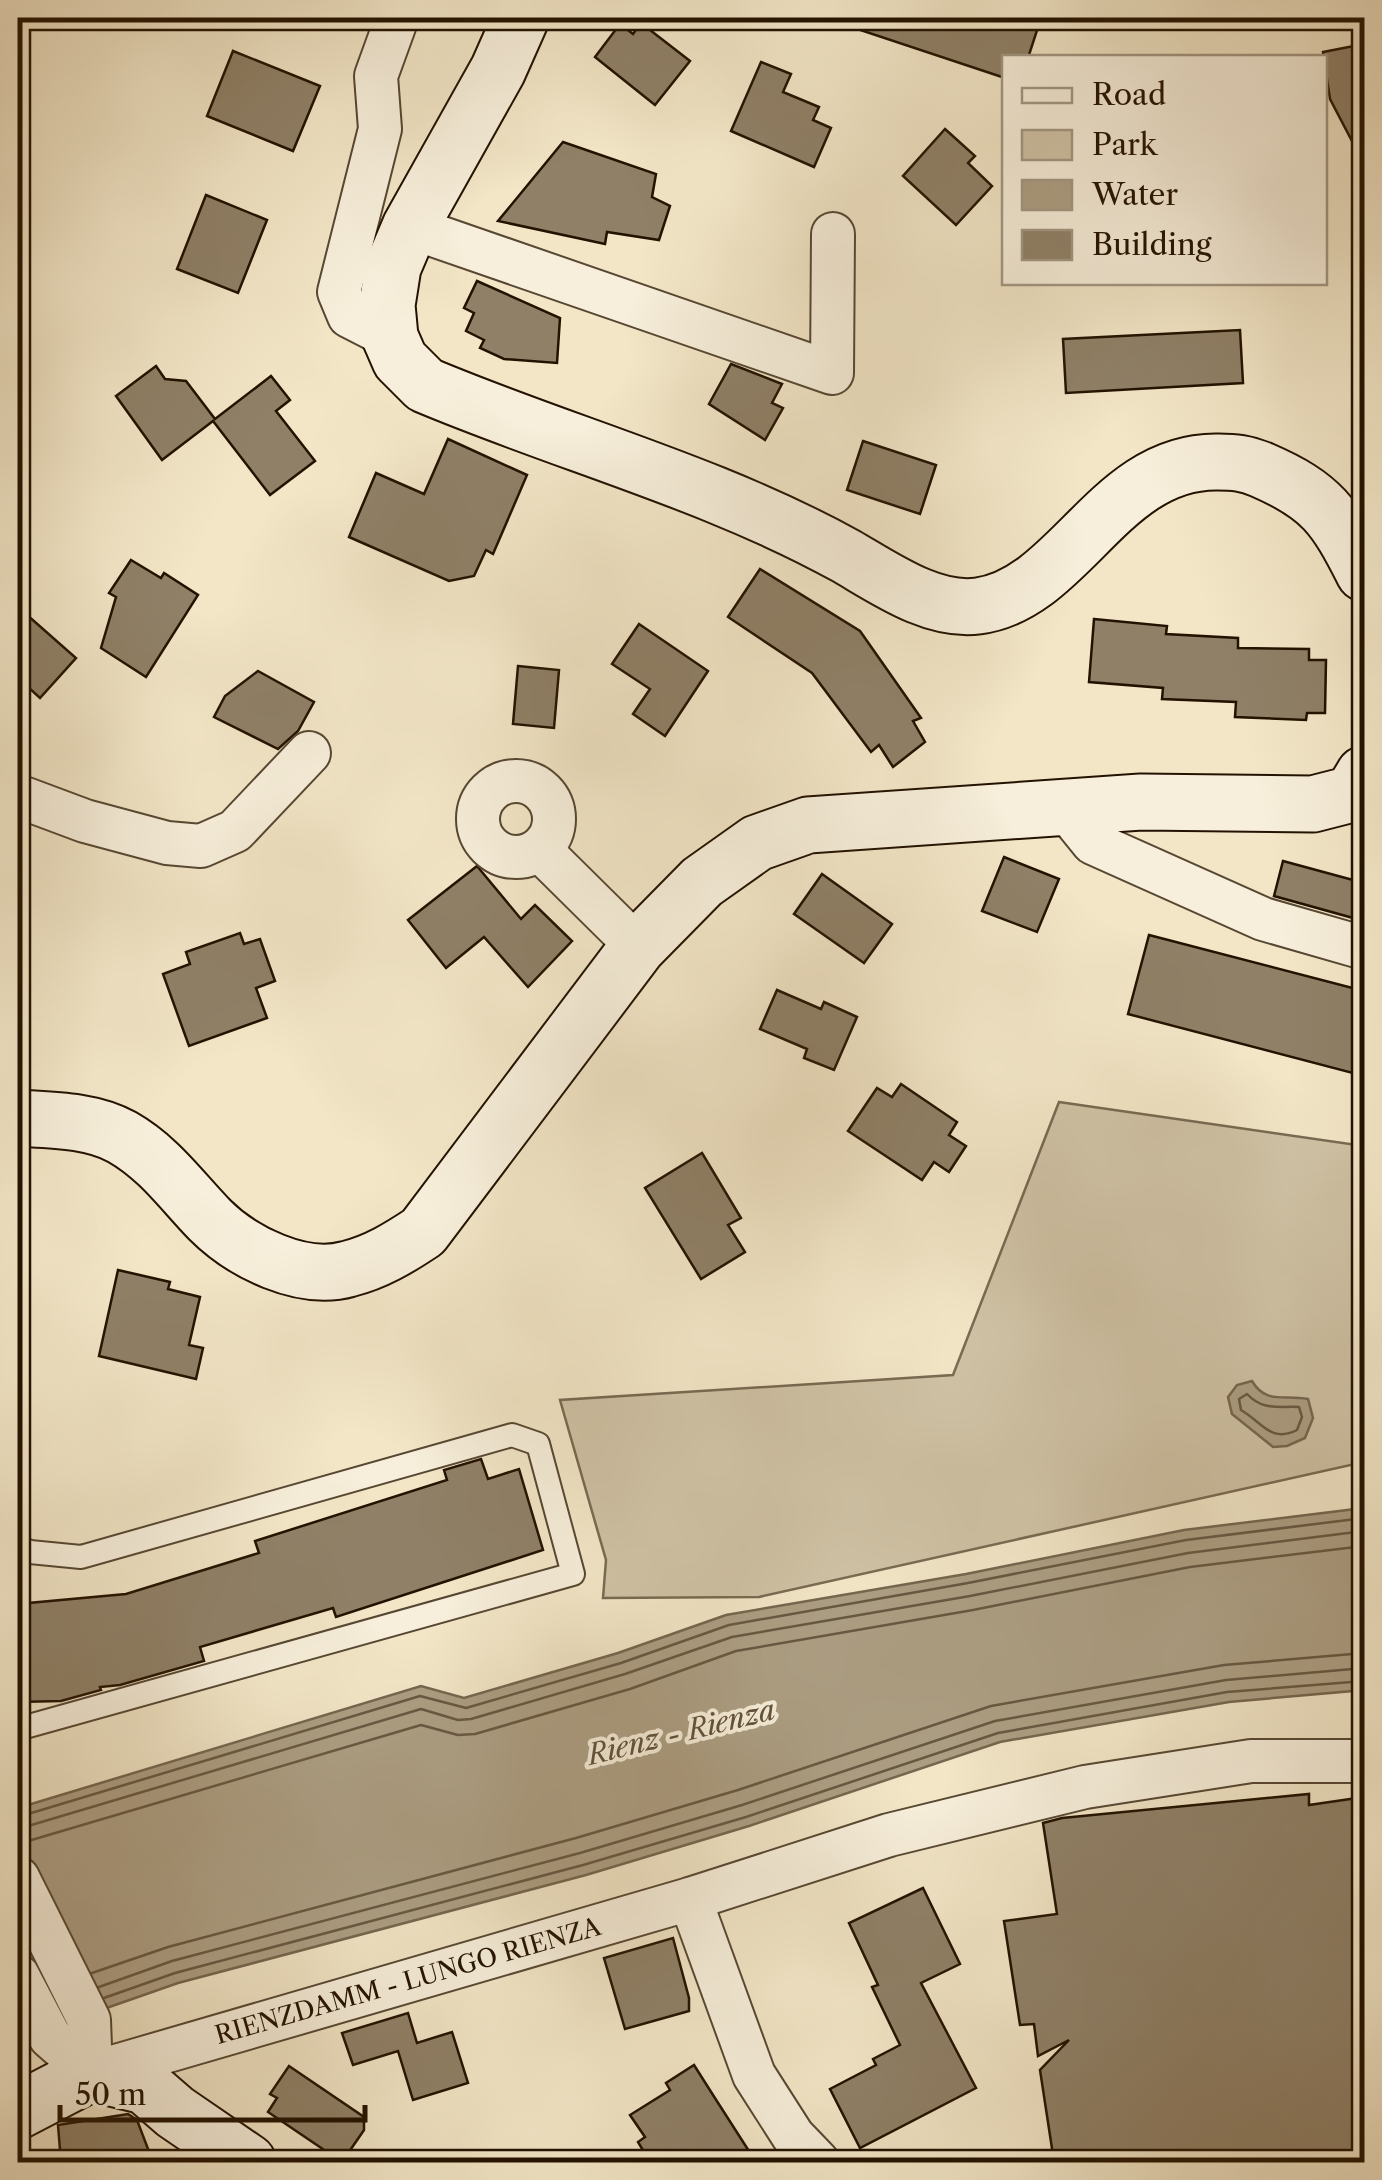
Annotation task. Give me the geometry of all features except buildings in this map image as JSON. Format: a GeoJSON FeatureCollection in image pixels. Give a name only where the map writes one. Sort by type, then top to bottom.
{"type":"FeatureCollection","features":[{"type":"Feature","properties":{"kind":"street"},"geometry":{"type":"LineString","coordinates":[[390,337],[350,316],[338,292],[380,129],[376,76],[398,18]]}},
{"type":"Feature","properties":{"kind":"street"},"geometry":{"type":"LineString","coordinates":[[521,18],[498,70],[410,228],[393,267],[387,305],[390,337],[400,360],[425,385],[632,460],[794,528],[933,601],[974,607],[1004,600],[1039,578],[1124,496],[1190,462],[1245,462],[1301,486],[1339,524],[1364,574]]}},
{"type":"Feature","properties":{"kind":"street"},"geometry":{"type":"LineString","coordinates":[[410,228],[832,373],[833,234]]}},
{"type":"Feature","properties":{"kind":"street"},"geometry":{"type":"LineString","coordinates":[[18,796],[85,821],[167,843],[201,846],[235,831],[309,753]]}},
{"type":"Feature","properties":{"kind":"street"},"geometry":{"type":"LineString","coordinates":[[18,1118],[68,1121],[118,1135],[156,1160],[239,1245],[269,1260],[301,1269],[344,1271],[382,1258],[423,1232],[638,948],[702,882],[758,844],[808,824],[1140,802],[1314,804],[1360,789]]}},
{"type":"Feature","properties":{"kind":"street"},"geometry":{"type":"LineString","coordinates":[[1062,806],[1093,844],[1262,919],[1364,948]]}},
{"type":"Feature","properties":{"kind":"street"},"geometry":{"type":"LineString","coordinates":[[540,850],[638,948]]}},
{"type":"Feature","properties":{"kind":"street","name":"RIENZDAMM - LUNGO RIENZA"},"geometry":{"type":"LineString","coordinates":[[18,2112],[90,2046],[690,1899],[889,1835],[1085,1787],[1251,1762],[1364,1762]]}},
{"type":"Feature","properties":{"kind":"street"},"geometry":{"type":"LineString","coordinates":[[18,1878],[90,2046]]}},
{"type":"Feature","properties":{"kind":"street"},"geometry":{"type":"LineString","coordinates":[[690,1899],[754,2075],[792,2136],[818,2162]]}},
{"type":"Feature","properties":{"kind":"street"},"geometry":{"type":"LineString","coordinates":[[18,1976],[50,2037],[90,2046],[248,2162]]}},
{"type":"Feature","properties":{"kind":"lane"},"geometry":{"type":"LineString","coordinates":[[18,1547],[80,1558],[512,1435],[538,1444],[573,1574],[18,1729]]}},
{"type":"Feature","properties":{"kind":"green space"},"geometry":{"type":"Polygon","coordinates":[[[1059,1102],[1364,1146],[1364,1462],[759,1597],[603,1598],[606,1560],[560,1400],[953,1375],[1059,1102]]]}},
{"type":"Feature","properties":{"kind":"water"},"geometry":{"type":"Polygon","coordinates":[[[1252,1381],[1270,1396],[1308,1399],[1313,1418],[1305,1438],[1273,1447],[1232,1414],[1228,1397],[1237,1385],[1252,1381]]]}},
{"type":"Feature","properties":{"kind":"water","name":"Rienz - Rienza"},"geometry":{"type":"Polygon","coordinates":[[[1364,1508],[1364,1690],[1229,1702],[1000,1742],[749,1826],[586,1875],[178,1983],[18,2039],[18,1808],[421,1686],[464,1698],[618,1653],[726,1615],[966,1574],[1184,1530],[1364,1508]]]}}]}
